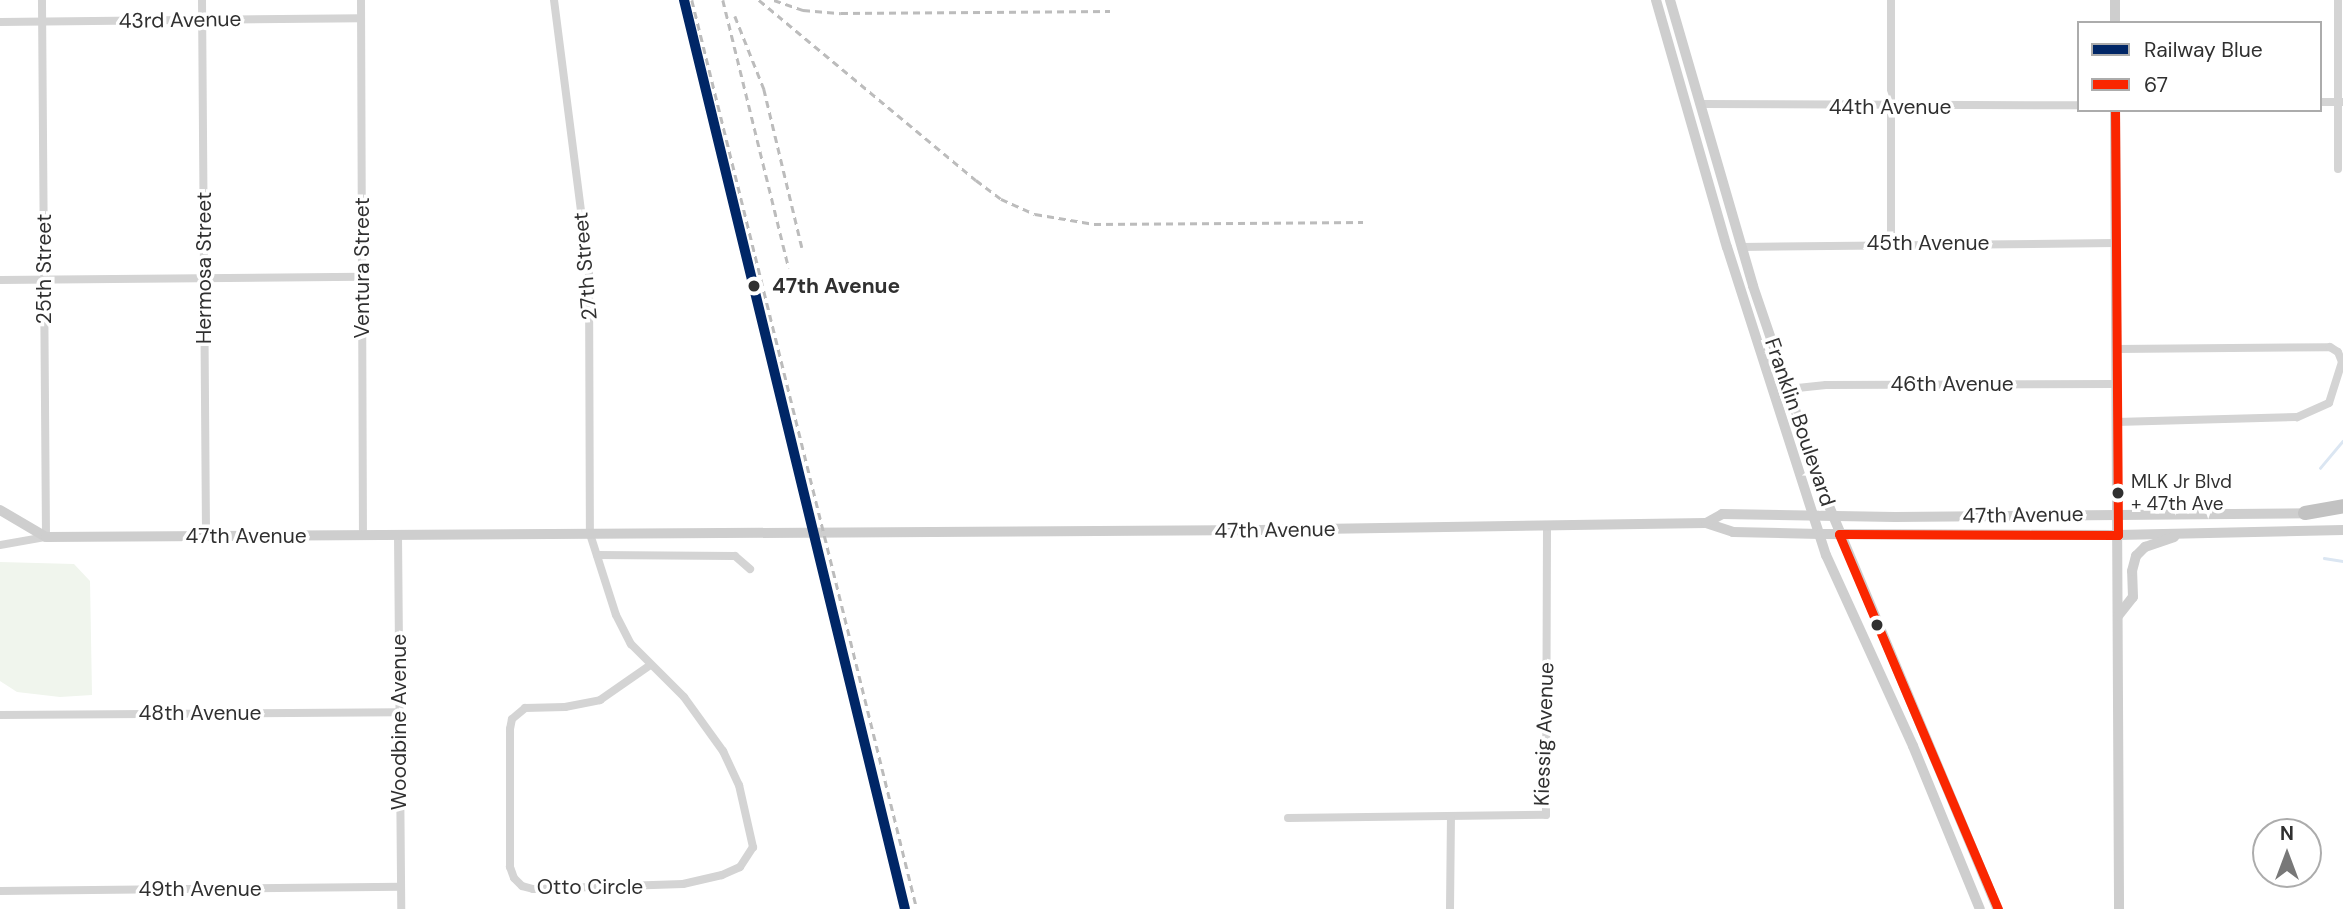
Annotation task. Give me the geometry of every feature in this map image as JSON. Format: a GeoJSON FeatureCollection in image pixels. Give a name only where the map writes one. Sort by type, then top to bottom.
{"type":"FeatureCollection","features":[{"type":"Feature","properties":{"kind":"highway"},"geometry":{"type":"LineString","coordinates":[[2305,513],[2343,506]]}},
{"type":"Feature","properties":{"kind":"main road","name":"Franklin Boulevard"},"geometry":{"type":"LineString","coordinates":[[1656,0],[1740,289],[1826,555],[1917,755],[1980,909]]}},
{"type":"Feature","properties":{"kind":"main road","name":"Franklin Boulevard"},"geometry":{"type":"LineString","coordinates":[[1670,0],[1741,247],[1832,516],[1998,909]]}},
{"type":"Feature","properties":{"kind":"main road"},"geometry":{"type":"LineString","coordinates":[[2115,0],[2115,21]]}},
{"type":"Feature","properties":{"kind":"main road"},"geometry":{"type":"LineString","coordinates":[[2115,112],[2119,909]]}},
{"type":"Feature","properties":{"kind":"main road"},"geometry":{"type":"LineString","coordinates":[[1725,192],[1724,215],[1740,268],[1740,289],[1750,302],[1766,346],[1778,360]]}},
{"type":"Feature","properties":{"kind":"main road"},"geometry":{"type":"LineString","coordinates":[[0,510],[46,537]]}},
{"type":"Feature","properties":{"kind":"main road","name":"47th Avenue"},"geometry":{"type":"LineString","coordinates":[[1706,523],[1722,514],[2343,514]]}},
{"type":"Feature","properties":{"kind":"main road","name":"47th Avenue"},"geometry":{"type":"LineString","coordinates":[[46,537],[1547,527],[1706,523],[1733,532],[1820,534],[2118,535],[2343,530]]}},
{"type":"Feature","properties":{"kind":"main road"},"geometry":{"type":"LineString","coordinates":[[2118,615],[2133,597],[2133,563],[2140,551],[2153,543],[2191,533]]}},
{"type":"Feature","properties":{"kind":"street","name":"25th Street"},"geometry":{"type":"LineString","coordinates":[[42,0],[46,537]]}},
{"type":"Feature","properties":{"kind":"street","name":"Hermosa Street"},"geometry":{"type":"LineString","coordinates":[[202,0],[206,536]]}},
{"type":"Feature","properties":{"kind":"street","name":"Ventura Street"},"geometry":{"type":"LineString","coordinates":[[361,0],[363,535]]}},
{"type":"Feature","properties":{"kind":"street","name":"27th Street"},"geometry":{"type":"LineString","coordinates":[[554,0],[589,274],[590,534]]}},
{"type":"Feature","properties":{"kind":"street"},"geometry":{"type":"LineString","coordinates":[[1891,0],[1891,243]]}},
{"type":"Feature","properties":{"kind":"street"},"geometry":{"type":"LineString","coordinates":[[2337,0],[2341,102],[2338,169]]}},
{"type":"Feature","properties":{"kind":"street","name":"43rd Avenue"},"geometry":{"type":"LineString","coordinates":[[0,22],[361,18]]}},
{"type":"Feature","properties":{"kind":"street"},"geometry":{"type":"LineString","coordinates":[[2322,102],[2341,102]]}},
{"type":"Feature","properties":{"kind":"street","name":"44th Avenue"},"geometry":{"type":"LineString","coordinates":[[1701,104],[1891,107],[2077,105]]}},
{"type":"Feature","properties":{"kind":"street","name":"45th Avenue"},"geometry":{"type":"LineString","coordinates":[[1741,247],[1891,243],[2115,243]]}},
{"type":"Feature","properties":{"kind":"street"},"geometry":{"type":"LineString","coordinates":[[0,280],[362,277]]}},
{"type":"Feature","properties":{"kind":"street"},"geometry":{"type":"LineString","coordinates":[[2116,349],[2330,347],[2339,352],[2342,362],[2329,403],[2297,417],[2116,422]]}},
{"type":"Feature","properties":{"kind":"street","name":"46th Avenue"},"geometry":{"type":"LineString","coordinates":[[1788,389],[1826,385],[2116,384]]}},
{"type":"Feature","properties":{"kind":"street","name":"Kiessig Avenue"},"geometry":{"type":"LineString","coordinates":[[1288,818],[1546,815],[1547,527]]}},
{"type":"Feature","properties":{"kind":"street","name":"Otto Circle"},"geometry":{"type":"LineString","coordinates":[[590,534],[621,628],[649,666],[684,697],[723,751],[739,785],[753,838],[750,855],[740,867],[722,875],[683,884],[533,889],[522,886],[514,878],[510,867],[512,719],[525,708],[565,707],[600,700],[649,666]]}},
{"type":"Feature","properties":{"kind":"street","name":"Woodbine Avenue"},"geometry":{"type":"LineString","coordinates":[[398,535],[401,909]]}},
{"type":"Feature","properties":{"kind":"street","name":"47th Avenue"},"geometry":{"type":"LineString","coordinates":[[0,545],[46,537]]}},
{"type":"Feature","properties":{"kind":"street"},"geometry":{"type":"LineString","coordinates":[[597,555],[735,556],[750,569]]}},
{"type":"Feature","properties":{"kind":"street","name":"48th Avenue"},"geometry":{"type":"LineString","coordinates":[[0,715],[399,712]]}},
{"type":"Feature","properties":{"kind":"street"},"geometry":{"type":"LineString","coordinates":[[1450,909],[1451,817]]}},
{"type":"Feature","properties":{"kind":"street","name":"49th Avenue"},"geometry":{"type":"LineString","coordinates":[[0,891],[401,887]]}},
{"type":"Feature","properties":{"kind":"shaded area"},"geometry":{"type":"Polygon","coordinates":[[[0,562],[74,564],[90,581],[92,695],[60,697],[17,692],[0,681],[0,562]]]}},
{"type":"Feature","properties":{"kind":"waterway"},"geometry":{"type":"LineString","coordinates":[[2320,468],[2343,441]]}},
{"type":"Feature","properties":{"kind":"waterway"},"geometry":{"type":"LineString","coordinates":[[2324,558],[2343,561]]}},
{"type":"Feature","properties":{"kind":"railway"},"geometry":{"type":"LineString","coordinates":[[692,0],[917,909]]}},
{"type":"Feature","properties":{"kind":"railway"},"geometry":{"type":"LineString","coordinates":[[723,0],[789,268]]}},
{"type":"Feature","properties":{"kind":"railway"},"geometry":{"type":"LineString","coordinates":[[759,0],[976,180],[1001,199],[1035,214],[1094,224],[1363,222]]}},
{"type":"Feature","properties":{"kind":"railway"},"geometry":{"type":"LineString","coordinates":[[774,0],[803,10],[841,13],[1110,11]]}},
{"type":"Feature","properties":{"kind":"railway"},"geometry":{"type":"LineString","coordinates":[[735,16],[764,89],[802,247]]}},
{"type":"Feature","properties":{"kind":"rail line","name":"Blue"},"geometry":{"type":"LineString","coordinates":[[684,0],[905,909]]}},
{"type":"Feature","properties":{"kind":"transit line","name":"67"},"geometry":{"type":"LineString","coordinates":[[1998,909],[1839,534],[2118,535],[2115,112]]}},
{"type":"Feature","properties":{"kind":"place","name":"47th Avenue"},"geometry":{"type":"Point","coordinates":[754,286]}},
{"type":"Feature","properties":{"kind":"place","name":"MLK Jr Blvd + 47th Ave"},"geometry":{"type":"Point","coordinates":[2118,493]}}]}
